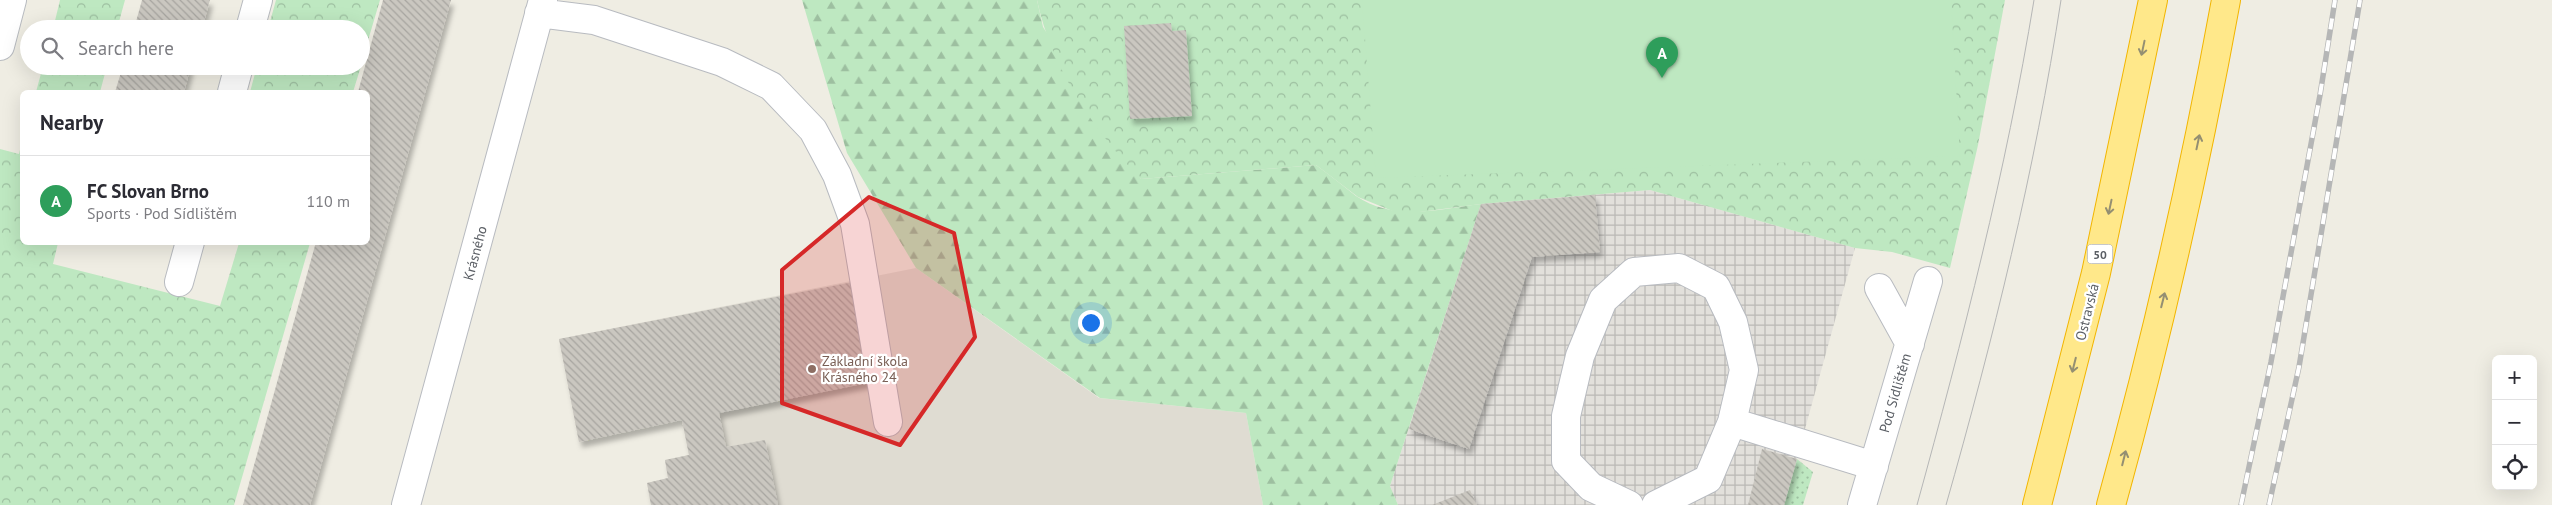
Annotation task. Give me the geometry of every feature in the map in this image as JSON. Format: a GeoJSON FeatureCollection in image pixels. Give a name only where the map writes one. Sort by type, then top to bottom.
{"type":"FeatureCollection","features":[{"type":"Feature","properties":{"kind":"highway","name":"Ostravská"},"geometry":{"type":"LineString","coordinates":[[2037,505],[2096,274],[2153,0]]}},
{"type":"Feature","properties":{"kind":"highway"},"geometry":{"type":"LineString","coordinates":[[2111,505],[2168,282],[2210,90],[2226,0]]}},
{"type":"Feature","properties":{"kind":"street"},"geometry":{"type":"LineString","coordinates":[[0,46],[12,0]]}},
{"type":"Feature","properties":{"kind":"street"},"geometry":{"type":"LineString","coordinates":[[252,20],[258,0]]}},
{"type":"Feature","properties":{"kind":"street"},"geometry":{"type":"LineString","coordinates":[[541,6],[594,20],[722,62],[771,86],[814,130],[836,175],[854,224],[888,422]]}},
{"type":"Feature","properties":{"kind":"street","name":"Krásného"},"geometry":{"type":"LineString","coordinates":[[406,505],[541,6]]}},
{"type":"Feature","properties":{"kind":"street"},"geometry":{"type":"LineString","coordinates":[[233,90],[237,75]]}},
{"type":"Feature","properties":{"kind":"street"},"geometry":{"type":"LineString","coordinates":[[179,282],[189,245]]}},
{"type":"Feature","properties":{"kind":"street"},"geometry":{"type":"LineString","coordinates":[[1630,505],[1585,496],[1566,461],[1566,416],[1580,356],[1603,300],[1634,272],[1678,268],[1716,287],[1733,322],[1744,370],[1732,422],[1706,492],[1656,505]]}},
{"type":"Feature","properties":{"kind":"street","name":"Pod Sídlištěm"},"geometry":{"type":"LineString","coordinates":[[1862,505],[1928,281]]}},
{"type":"Feature","properties":{"kind":"street"},"geometry":{"type":"LineString","coordinates":[[1879,288],[1910,344]]}},
{"type":"Feature","properties":{"kind":"street"},"geometry":{"type":"LineString","coordinates":[[1732,422],[1874,466]]}},
{"type":"Feature","properties":{"kind":"highlighted area"},"geometry":{"type":"Polygon","coordinates":[[[869,197],[954,233],[975,337],[900,445],[782,403],[782,270],[869,197]]]}},
{"type":"Feature","properties":{"kind":"shaded area"},"geometry":{"type":"Polygon","coordinates":[[[1650,190],[1855,248],[1784,505],[1398,505],[1390,486],[1481,204],[1650,190]]]}},
{"type":"Feature","properties":{"kind":"shaded area","name":"Základní škola Krásného 24"},"geometry":{"type":"Polygon","coordinates":[[[916,268],[1099,398],[1246,413],[1263,505],[651,505],[647,483],[668,478],[665,460],[689,455],[682,420],[579,442],[559,339],[916,268]]]}},
{"type":"Feature","properties":{"kind":"green space"},"geometry":{"type":"Polygon","coordinates":[[[60,0],[125,0],[119,20],[55,20],[60,0]]]}},
{"type":"Feature","properties":{"kind":"green space"},"geometry":{"type":"Polygon","coordinates":[[[276,0],[380,0],[370,34],[370,20],[270,20],[276,0]]]}},
{"type":"Feature","properties":{"kind":"green space"},"geometry":{"type":"Polygon","coordinates":[[[802,0],[1037,0],[1043,27],[1141,179],[1316,165],[1356,196],[1386,209],[1417,212],[1481,204],[1390,486],[1398,505],[1263,505],[1246,413],[1100,398],[916,268],[847,153],[802,0]]]}},
{"type":"Feature","properties":{"kind":"green space"},"geometry":{"type":"Polygon","coordinates":[[[1037,0],[2005,0],[1978,145],[1950,268],[1892,252],[1855,248],[1650,190],[1481,204],[1412,213],[1395,212],[1358,197],[1316,165],[1141,179],[1107,140],[1077,97],[1053,49],[1037,0]]]}},
{"type":"Feature","properties":{"kind":"green space"},"geometry":{"type":"Polygon","coordinates":[[[1362,0],[1951,0],[1960,156],[1376,178],[1362,0]]]}},
{"type":"Feature","properties":{"kind":"green space"},"geometry":{"type":"Polygon","coordinates":[[[41,75],[105,75],[101,90],[37,90],[41,75]]]}},
{"type":"Feature","properties":{"kind":"green space"},"geometry":{"type":"Polygon","coordinates":[[[255,75],[358,75],[354,90],[251,90],[255,75]]]}},
{"type":"Feature","properties":{"kind":"green space"},"geometry":{"type":"Polygon","coordinates":[[[0,149],[19,154],[20,150],[20,245],[58,245],[53,264],[220,306],[238,245],[309,245],[234,505],[0,505],[0,149]]]}},
{"type":"Feature","properties":{"kind":"green space"},"geometry":{"type":"Polygon","coordinates":[[[1797,459],[1813,472],[1803,505],[1784,505],[1797,459]]]}},
{"type":"Feature","properties":{"kind":"building"},"geometry":{"type":"Polygon","coordinates":[[[142,0],[210,0],[204,20],[136,20],[142,0]]]}},
{"type":"Feature","properties":{"kind":"building"},"geometry":{"type":"Polygon","coordinates":[[[383,0],[451,0],[310,505],[243,505],[315,245],[370,245],[370,90],[359,90],[363,75],[370,75],[370,48],[383,0]]]}},
{"type":"Feature","properties":{"kind":"building"},"geometry":{"type":"Polygon","coordinates":[[[1171,23],[1172,31],[1186,30],[1192,116],[1130,119],[1124,26],[1171,23]]]}},
{"type":"Feature","properties":{"kind":"building"},"geometry":{"type":"Polygon","coordinates":[[[120,75],[189,75],[185,90],[116,90],[120,75]]]}},
{"type":"Feature","properties":{"kind":"building"},"geometry":{"type":"Polygon","coordinates":[[[1595,195],[1600,252],[1532,257],[1469,449],[1409,429],[1481,204],[1595,195]]]}},
{"type":"Feature","properties":{"kind":"building"},"geometry":{"type":"Polygon","coordinates":[[[853,282],[872,382],[719,413],[726,447],[765,440],[778,505],[651,505],[647,483],[668,478],[665,460],[689,455],[682,420],[579,442],[559,339],[853,282]]]}},
{"type":"Feature","properties":{"kind":"building"},"geometry":{"type":"Polygon","coordinates":[[[1762,449],[1797,459],[1784,505],[1748,505],[1762,449]]]}},
{"type":"Feature","properties":{"kind":"building"},"geometry":{"type":"Polygon","coordinates":[[[1470,490],[1477,505],[1432,505],[1470,490]]]}},
{"type":"Feature","properties":{"kind":"tram line"},"geometry":{"type":"LineString","coordinates":[[1917,505],[1951,380],[1997,191],[2034,0]]}},
{"type":"Feature","properties":{"kind":"tram line"},"geometry":{"type":"LineString","coordinates":[[1946,505],[1996,318],[2026,191],[2051,64],[2061,0]]}},
{"type":"Feature","properties":{"kind":"railway"},"geometry":{"type":"LineString","coordinates":[[2241,505],[2271,362],[2320,95],[2335,0]]}},
{"type":"Feature","properties":{"kind":"railway"},"geometry":{"type":"LineString","coordinates":[[2269,505],[2299,367],[2360,0]]}},
{"type":"Feature","properties":{"kind":"place","name":"FC Slovan Brno"},"geometry":{"type":"Point","coordinates":[1662,78]}},
{"type":"Feature","properties":{"kind":"place","name":"Základní škola Krásného 24"},"geometry":{"type":"Point","coordinates":[812,369]}}]}
